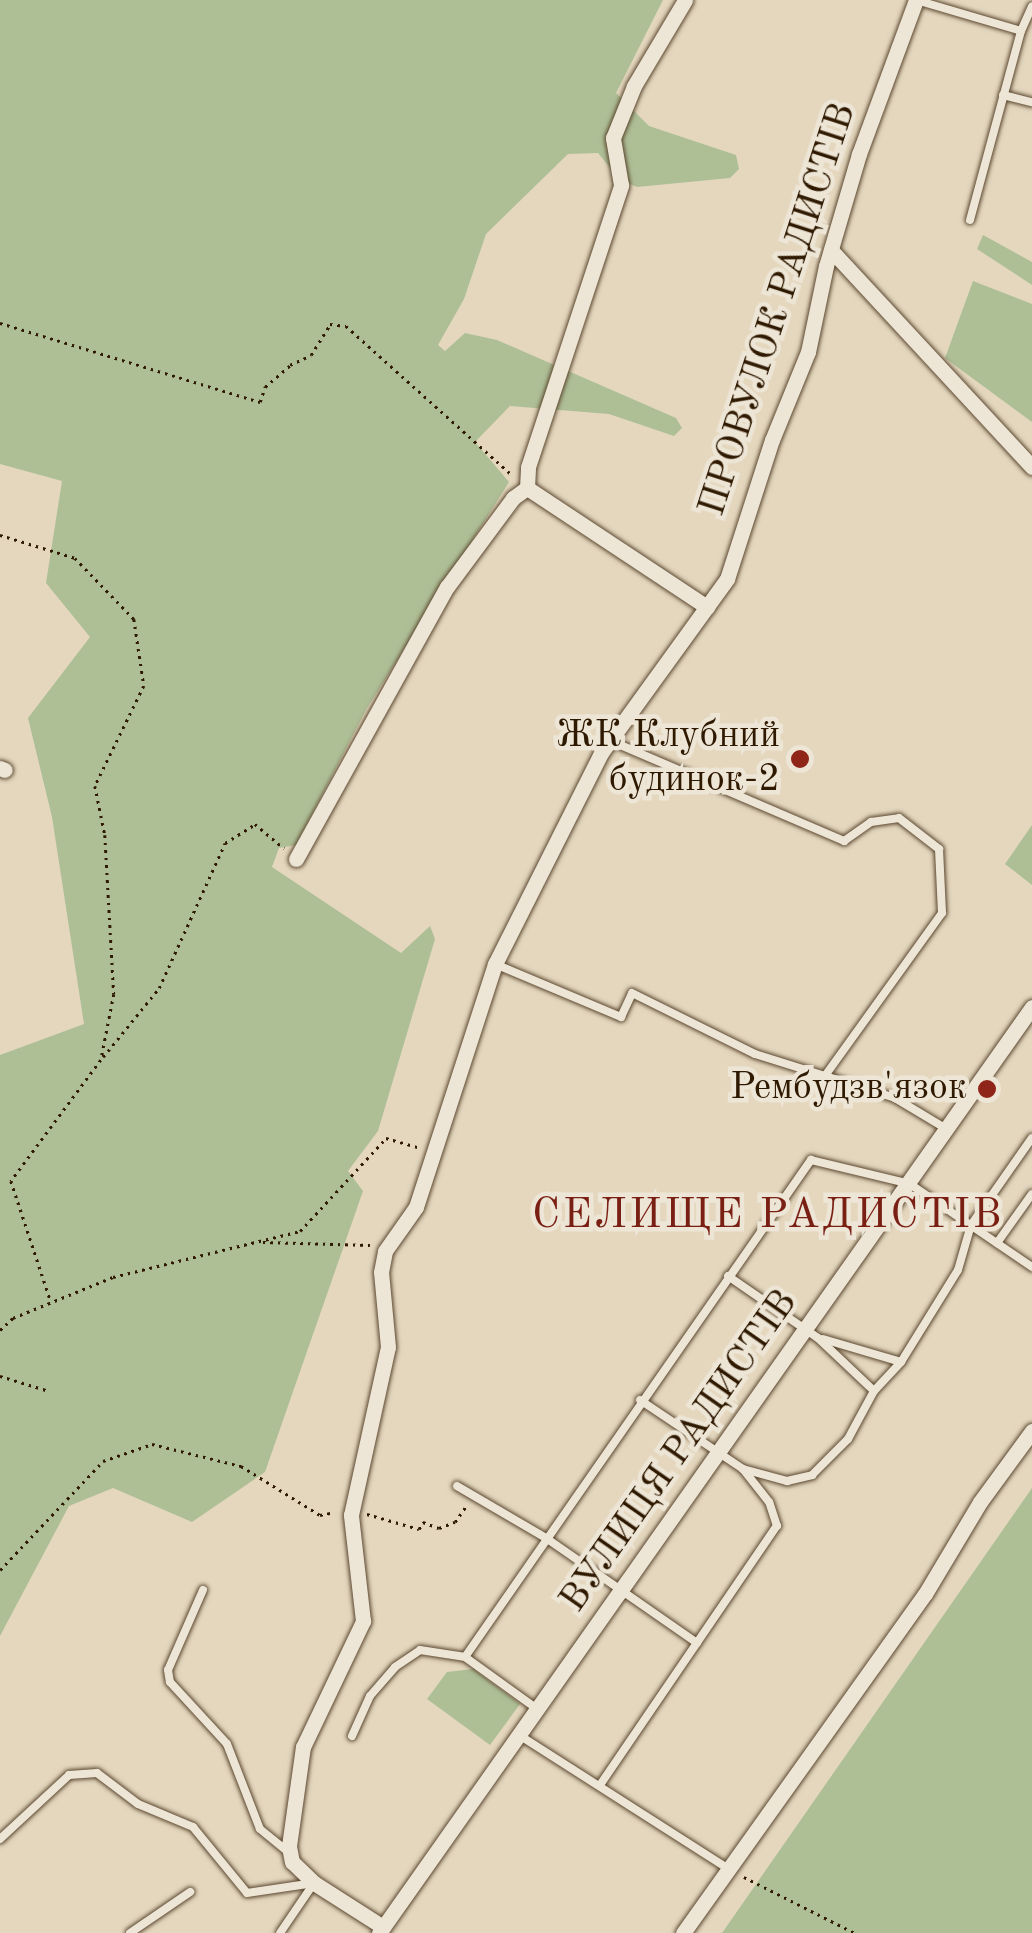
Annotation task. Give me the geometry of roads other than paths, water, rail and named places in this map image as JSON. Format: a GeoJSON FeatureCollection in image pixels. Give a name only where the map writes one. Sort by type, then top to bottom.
{"type":"FeatureCollection","features":[{"type":"Feature","properties":{"kind":"street"},"geometry":{"type":"LineString","coordinates":[[527,488],[528,467],[621,185],[613,138],[634,86],[685,0]]}},
{"type":"Feature","properties":{"kind":"street","name":"ПРОВУЛОК РАДИСТІВ"},"geometry":{"type":"LineString","coordinates":[[290,1854],[303,1747],[362,1621],[353,1508],[388,1347],[381,1272],[385,1251],[416,1207],[430,1152],[495,964],[610,741],[728,578],[772,440],[808,352],[831,250],[860,154],[916,0]]}},
{"type":"Feature","properties":{"kind":"street"},"geometry":{"type":"LineString","coordinates":[[831,250],[1032,467]]}},
{"type":"Feature","properties":{"kind":"street"},"geometry":{"type":"LineString","coordinates":[[527,488],[707,608]]}},
{"type":"Feature","properties":{"kind":"street"},"geometry":{"type":"LineString","coordinates":[[296,859],[447,587],[513,498],[527,488]]}},
{"type":"Feature","properties":{"kind":"street","name":"ВУЛИЦЯ РАДИСТІВ"},"geometry":{"type":"LineString","coordinates":[[381,1930],[719,1453],[812,1334],[1032,1008]]}},
{"type":"Feature","properties":{"kind":"street"},"geometry":{"type":"LineString","coordinates":[[683,1933],[926,1594],[980,1502],[1032,1431]]}},
{"type":"Feature","properties":{"kind":"street"},"geometry":{"type":"LineString","coordinates":[[290,1854],[292,1862],[314,1884],[381,1930]]}},
{"type":"Feature","properties":{"kind":"lane"},"geometry":{"type":"LineString","coordinates":[[916,0],[1020,31]]}},
{"type":"Feature","properties":{"kind":"lane"},"geometry":{"type":"LineString","coordinates":[[970,220],[1020,31],[1032,6]]}},
{"type":"Feature","properties":{"kind":"lane"},"geometry":{"type":"LineString","coordinates":[[1004,95],[1032,102]]}},
{"type":"Feature","properties":{"kind":"lane"},"geometry":{"type":"LineString","coordinates":[[610,741],[844,841],[871,822],[899,818],[939,849],[942,913],[826,1076]]}},
{"type":"Feature","properties":{"kind":"lane"},"geometry":{"type":"LineString","coordinates":[[495,964],[621,1017],[632,993],[755,1054],[895,1098],[948,1129]]}},
{"type":"Feature","properties":{"kind":"lane"},"geometry":{"type":"LineString","coordinates":[[743,1469],[787,1481],[812,1474],[848,1439],[874,1391],[901,1362],[958,1270],[971,1225],[1032,1138]]}},
{"type":"Feature","properties":{"kind":"lane"},"geometry":{"type":"LineString","coordinates":[[464,1657],[811,1160],[910,1184],[1032,1267]]}},
{"type":"Feature","properties":{"kind":"lane"},"geometry":{"type":"LineString","coordinates":[[997,1243],[1032,1194]]}},
{"type":"Feature","properties":{"kind":"lane"},"geometry":{"type":"LineString","coordinates":[[728,1276],[812,1334],[874,1391]]}},
{"type":"Feature","properties":{"kind":"lane"},"geometry":{"type":"LineString","coordinates":[[812,1334],[901,1362]]}},
{"type":"Feature","properties":{"kind":"lane"},"geometry":{"type":"LineString","coordinates":[[600,1785],[777,1526],[769,1502],[743,1469],[640,1400]]}},
{"type":"Feature","properties":{"kind":"lane"},"geometry":{"type":"LineString","coordinates":[[456,1486],[546,1538],[697,1643]]}},
{"type":"Feature","properties":{"kind":"lane"},"geometry":{"type":"LineString","coordinates":[[203,1590],[168,1676],[227,1744],[260,1829],[290,1854]]}},
{"type":"Feature","properties":{"kind":"lane"},"geometry":{"type":"LineString","coordinates":[[352,1736],[370,1696],[394,1667],[420,1650],[464,1657],[538,1709]]}},
{"type":"Feature","properties":{"kind":"lane"},"geometry":{"type":"LineString","coordinates":[[519,1735],[727,1868]]}},
{"type":"Feature","properties":{"kind":"lane"},"geometry":{"type":"LineString","coordinates":[[0,1839],[69,1775],[97,1773],[138,1804],[194,1827],[248,1893],[314,1884]]}},
{"type":"Feature","properties":{"kind":"lane"},"geometry":{"type":"LineString","coordinates":[[280,1933],[314,1884]]}},
{"type":"Feature","properties":{"kind":"lane"},"geometry":{"type":"LineString","coordinates":[[130,1933],[190,1892]]}},
{"type":"Feature","properties":{"kind":"place","name":"ЖК Клубний будинок-2"},"geometry":{"type":"Point","coordinates":[800,759]}},
{"type":"Feature","properties":{"kind":"place","name":"Рембудзв'язок"},"geometry":{"type":"Point","coordinates":[987,1089]}},
{"type":"Feature","properties":{"kind":"district","name":"СЕЛИЩЕ РАДИСТІВ"},"geometry":{"type":"Point","coordinates":[768,1216]}}]}
